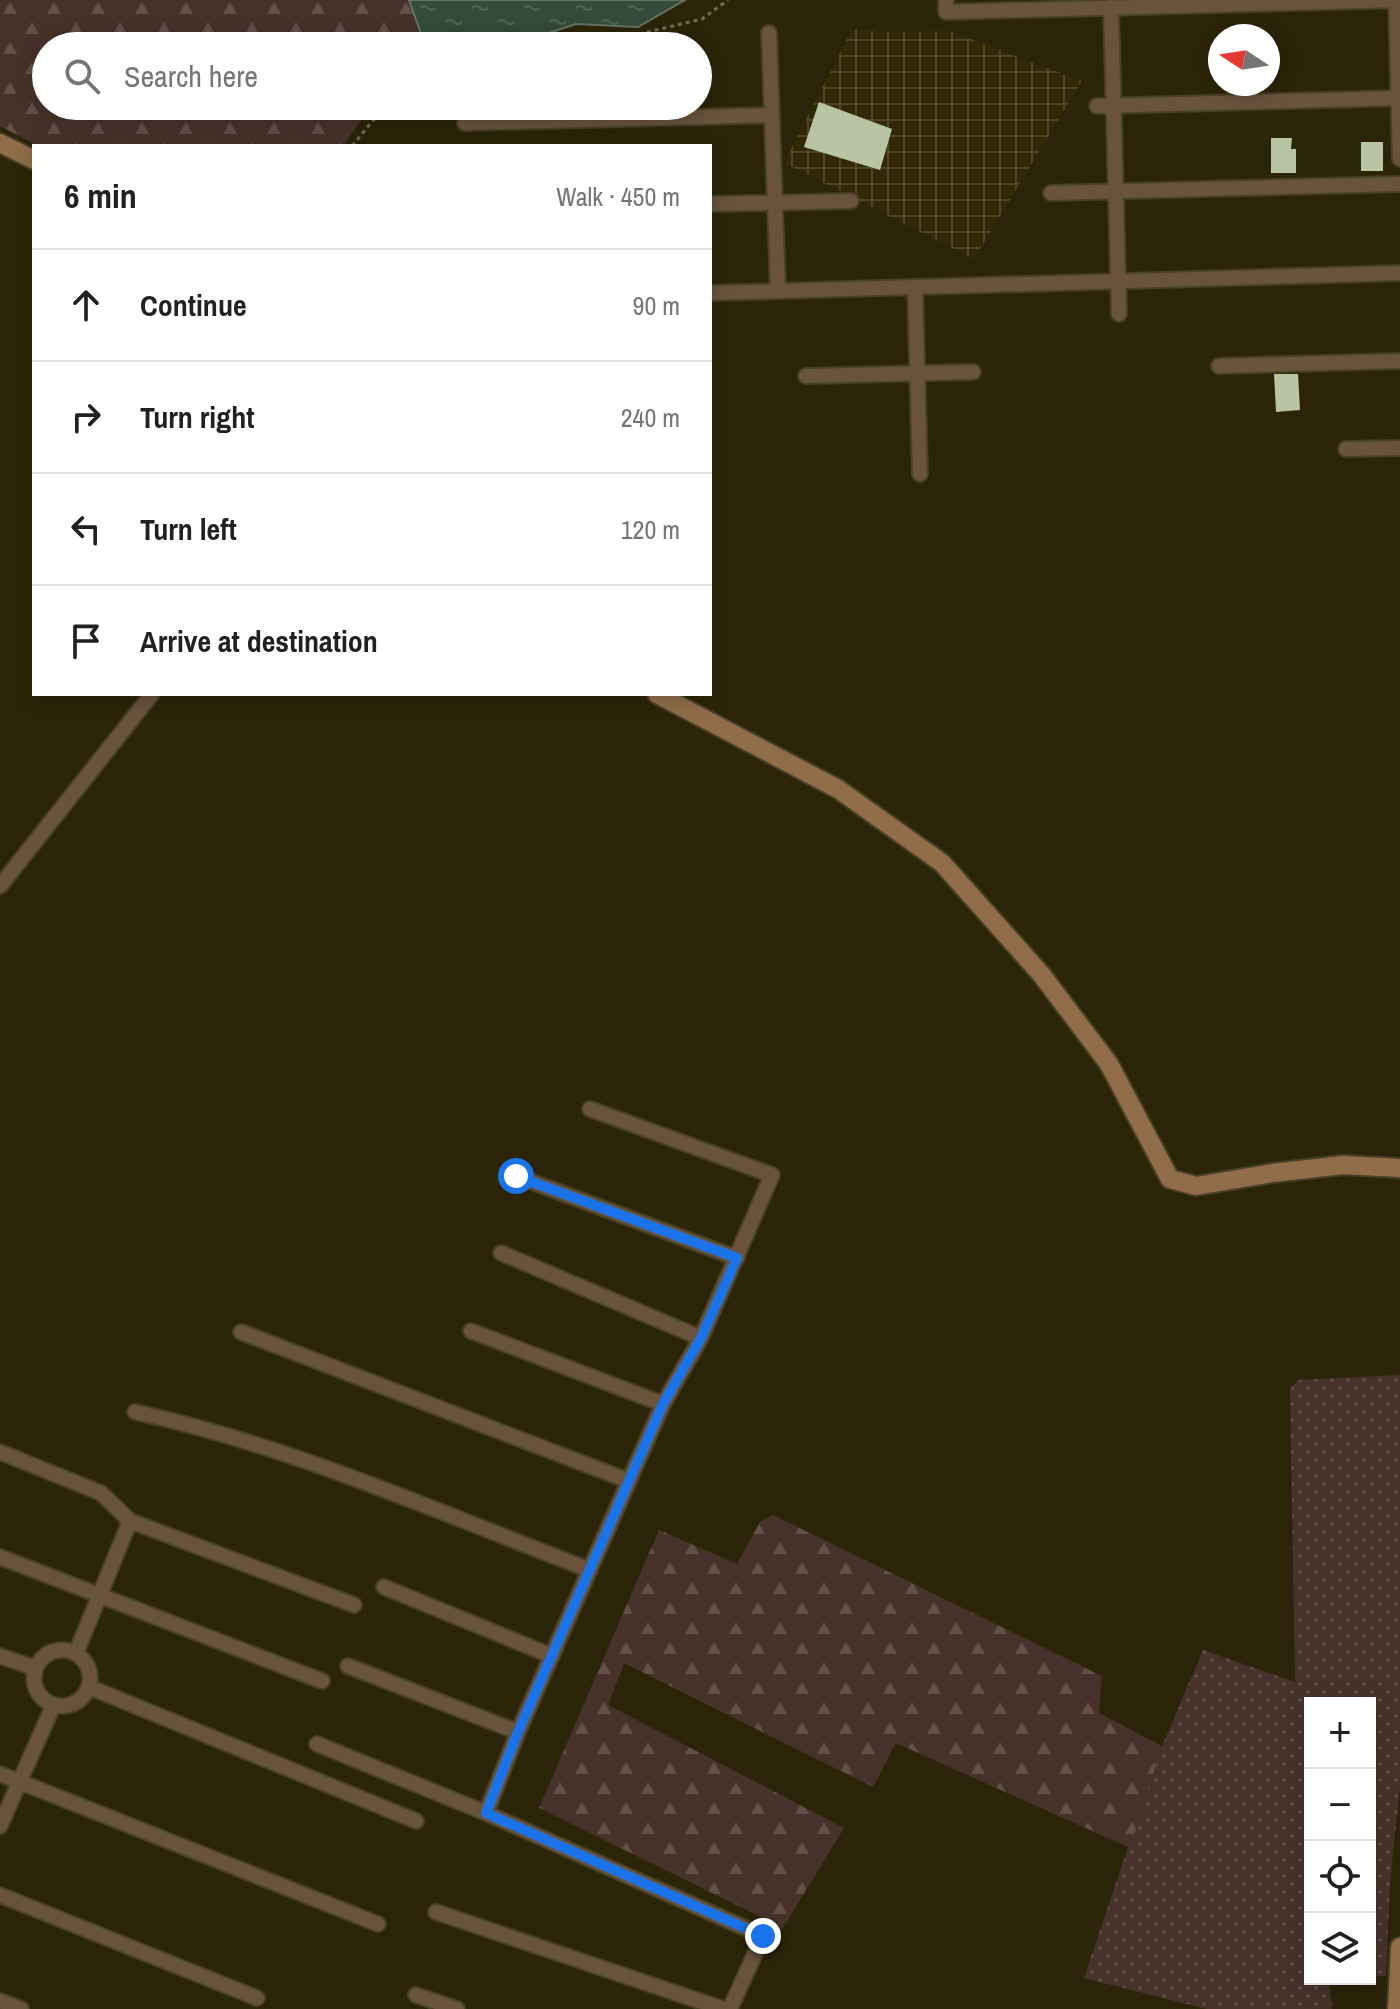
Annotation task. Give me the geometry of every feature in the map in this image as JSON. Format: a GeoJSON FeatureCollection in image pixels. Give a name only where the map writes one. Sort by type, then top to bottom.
{"type":"FeatureCollection","features":[{"type":"Feature","properties":{"kind":"street"},"geometry":{"type":"LineString","coordinates":[[946,0],[946,12],[1397,0],[1400,159]]}},
{"type":"Feature","properties":{"kind":"street"},"geometry":{"type":"LineString","coordinates":[[1111,7],[1119,314]]}},
{"type":"Feature","properties":{"kind":"street"},"geometry":{"type":"LineString","coordinates":[[769,33],[778,291]]}},
{"type":"Feature","properties":{"kind":"street"},"geometry":{"type":"LineString","coordinates":[[1097,106],[1399,98]]}},
{"type":"Feature","properties":{"kind":"street"},"geometry":{"type":"LineString","coordinates":[[712,117],[772,115]]}},
{"type":"Feature","properties":{"kind":"street"},"geometry":{"type":"LineString","coordinates":[[465,123],[580,120]]}},
{"type":"Feature","properties":{"kind":"street"},"geometry":{"type":"LineString","coordinates":[[0,143],[32,159]]}},
{"type":"Feature","properties":{"kind":"street"},"geometry":{"type":"LineString","coordinates":[[1051,193],[1400,184]]}},
{"type":"Feature","properties":{"kind":"street"},"geometry":{"type":"LineString","coordinates":[[712,204],[851,201]]}},
{"type":"Feature","properties":{"kind":"street"},"geometry":{"type":"LineString","coordinates":[[712,293],[1400,273]]}},
{"type":"Feature","properties":{"kind":"street"},"geometry":{"type":"LineString","coordinates":[[915,287],[920,474]]}},
{"type":"Feature","properties":{"kind":"street"},"geometry":{"type":"LineString","coordinates":[[1219,366],[1400,361]]}},
{"type":"Feature","properties":{"kind":"street"},"geometry":{"type":"LineString","coordinates":[[806,376],[973,372]]}},
{"type":"Feature","properties":{"kind":"street"},"geometry":{"type":"LineString","coordinates":[[1346,449],[1400,448]]}},
{"type":"Feature","properties":{"kind":"street"},"geometry":{"type":"LineString","coordinates":[[0,886],[150,696]]}},
{"type":"Feature","properties":{"kind":"street"},"geometry":{"type":"LineString","coordinates":[[661,696],[838,789],[942,863],[1041,974],[1109,1064],[1170,1179],[1196,1186],[1343,1165],[1400,1168]]}},
{"type":"Feature","properties":{"kind":"street"},"geometry":{"type":"LineString","coordinates":[[486,1813],[518,1732],[663,1404],[701,1338],[772,1175],[590,1109]]}},
{"type":"Feature","properties":{"kind":"street"},"geometry":{"type":"LineString","coordinates":[[516,1176],[737,1258]]}},
{"type":"Feature","properties":{"kind":"street"},"geometry":{"type":"LineString","coordinates":[[501,1253],[701,1338]]}},
{"type":"Feature","properties":{"kind":"street"},"geometry":{"type":"LineString","coordinates":[[471,1331],[663,1404]]}},
{"type":"Feature","properties":{"kind":"street"},"geometry":{"type":"LineString","coordinates":[[241,1332],[629,1481]]}},
{"type":"Feature","properties":{"kind":"street"},"geometry":{"type":"LineString","coordinates":[[135,1412],[197,1426],[288,1454],[590,1570]]}},
{"type":"Feature","properties":{"kind":"street"},"geometry":{"type":"LineString","coordinates":[[0,1452],[101,1493],[130,1521],[354,1605]]}},
{"type":"Feature","properties":{"kind":"street"},"geometry":{"type":"LineString","coordinates":[[76,1653],[130,1521]]}},
{"type":"Feature","properties":{"kind":"street"},"geometry":{"type":"LineString","coordinates":[[0,1557],[322,1681]]}},
{"type":"Feature","properties":{"kind":"street"},"geometry":{"type":"LineString","coordinates":[[384,1587],[552,1656]]}},
{"type":"Feature","properties":{"kind":"street"},"geometry":{"type":"LineString","coordinates":[[57,1650],[76,1653],[89,1668],[89,1687],[78,1702],[53,1706],[34,1687],[35,1668],[40,1660],[57,1650]]}},
{"type":"Feature","properties":{"kind":"street"},"geometry":{"type":"LineString","coordinates":[[0,1656],[35,1668]]}},
{"type":"Feature","properties":{"kind":"street"},"geometry":{"type":"LineString","coordinates":[[348,1666],[518,1732]]}},
{"type":"Feature","properties":{"kind":"street"},"geometry":{"type":"LineString","coordinates":[[89,1687],[416,1821]]}},
{"type":"Feature","properties":{"kind":"street"},"geometry":{"type":"LineString","coordinates":[[0,1826],[53,1706]]}},
{"type":"Feature","properties":{"kind":"street"},"geometry":{"type":"LineString","coordinates":[[317,1744],[486,1813],[763,1936],[730,2009]]}},
{"type":"Feature","properties":{"kind":"street"},"geometry":{"type":"LineString","coordinates":[[0,1774],[378,1924]]}},
{"type":"Feature","properties":{"kind":"street"},"geometry":{"type":"LineString","coordinates":[[0,1895],[257,1998]]}},
{"type":"Feature","properties":{"kind":"street"},"geometry":{"type":"LineString","coordinates":[[436,1912],[723,2009]]}},
{"type":"Feature","properties":{"kind":"street"},"geometry":{"type":"LineString","coordinates":[[1397,2009],[1400,1947]]}},
{"type":"Feature","properties":{"kind":"street"},"geometry":{"type":"LineString","coordinates":[[0,2001],[21,2009]]}},
{"type":"Feature","properties":{"kind":"street"},"geometry":{"type":"LineString","coordinates":[[424,2001],[457,2009]]}},
{"type":"Feature","properties":{"kind":"path"},"geometry":{"type":"LineString","coordinates":[[648,32],[702,19],[728,0]]}},
{"type":"Feature","properties":{"kind":"path"},"geometry":{"type":"LineString","coordinates":[[354,144],[373,120]]}},
{"type":"Feature","properties":{"kind":"shaded area"},"geometry":{"type":"Polygon","coordinates":[[[852,29],[881,32],[949,31],[1082,81],[974,259],[784,163],[852,29]]]}},
{"type":"Feature","properties":{"kind":"green space"},"geometry":{"type":"Polygon","coordinates":[[[0,0],[409,0],[420,32],[32,32],[32,120],[361,120],[344,144],[34,144],[0,126],[0,0]]]}},
{"type":"Feature","properties":{"kind":"green space"},"geometry":{"type":"Polygon","coordinates":[[[1400,1375],[1400,1787],[1390,1883],[1386,1976],[1376,1976],[1376,1697],[1304,1697],[1304,1985],[1330,1985],[1332,2009],[1207,2009],[1084,1978],[1162,1746],[1203,1650],[1295,1682],[1290,1389],[1298,1380],[1400,1375]]]}},
{"type":"Feature","properties":{"kind":"green space"},"geometry":{"type":"Polygon","coordinates":[[[773,1515],[1102,1676],[1099,1713],[1162,1746],[1130,1848],[896,1743],[873,1787],[624,1663],[608,1705],[844,1828],[778,1936],[771,1922],[539,1808],[659,1530],[737,1564],[760,1522],[773,1515]]]}},
{"type":"Feature","properties":{"kind":"water"},"geometry":{"type":"Polygon","coordinates":[[[409,0],[685,0],[638,27],[576,24],[552,32],[420,32],[409,0]]]}},
{"type":"Feature","properties":{"kind":"building"},"geometry":{"type":"Polygon","coordinates":[[[819,102],[892,129],[880,170],[804,147],[819,102]]]}},
{"type":"Feature","properties":{"kind":"building"},"geometry":{"type":"Polygon","coordinates":[[[1271,138],[1292,138],[1291,149],[1296,149],[1296,173],[1271,173],[1271,138]]]}},
{"type":"Feature","properties":{"kind":"building"},"geometry":{"type":"Polygon","coordinates":[[[1361,142],[1383,142],[1383,171],[1361,171],[1361,142]]]}},
{"type":"Feature","properties":{"kind":"building"},"geometry":{"type":"Polygon","coordinates":[[[1274,374],[1298,374],[1300,410],[1276,412],[1274,374]]]}},
{"type":"Feature","properties":{"kind":"route"},"geometry":{"type":"LineString","coordinates":[[516,1176],[737,1258],[701,1338],[663,1404],[518,1732],[486,1813],[763,1936]]}}]}
